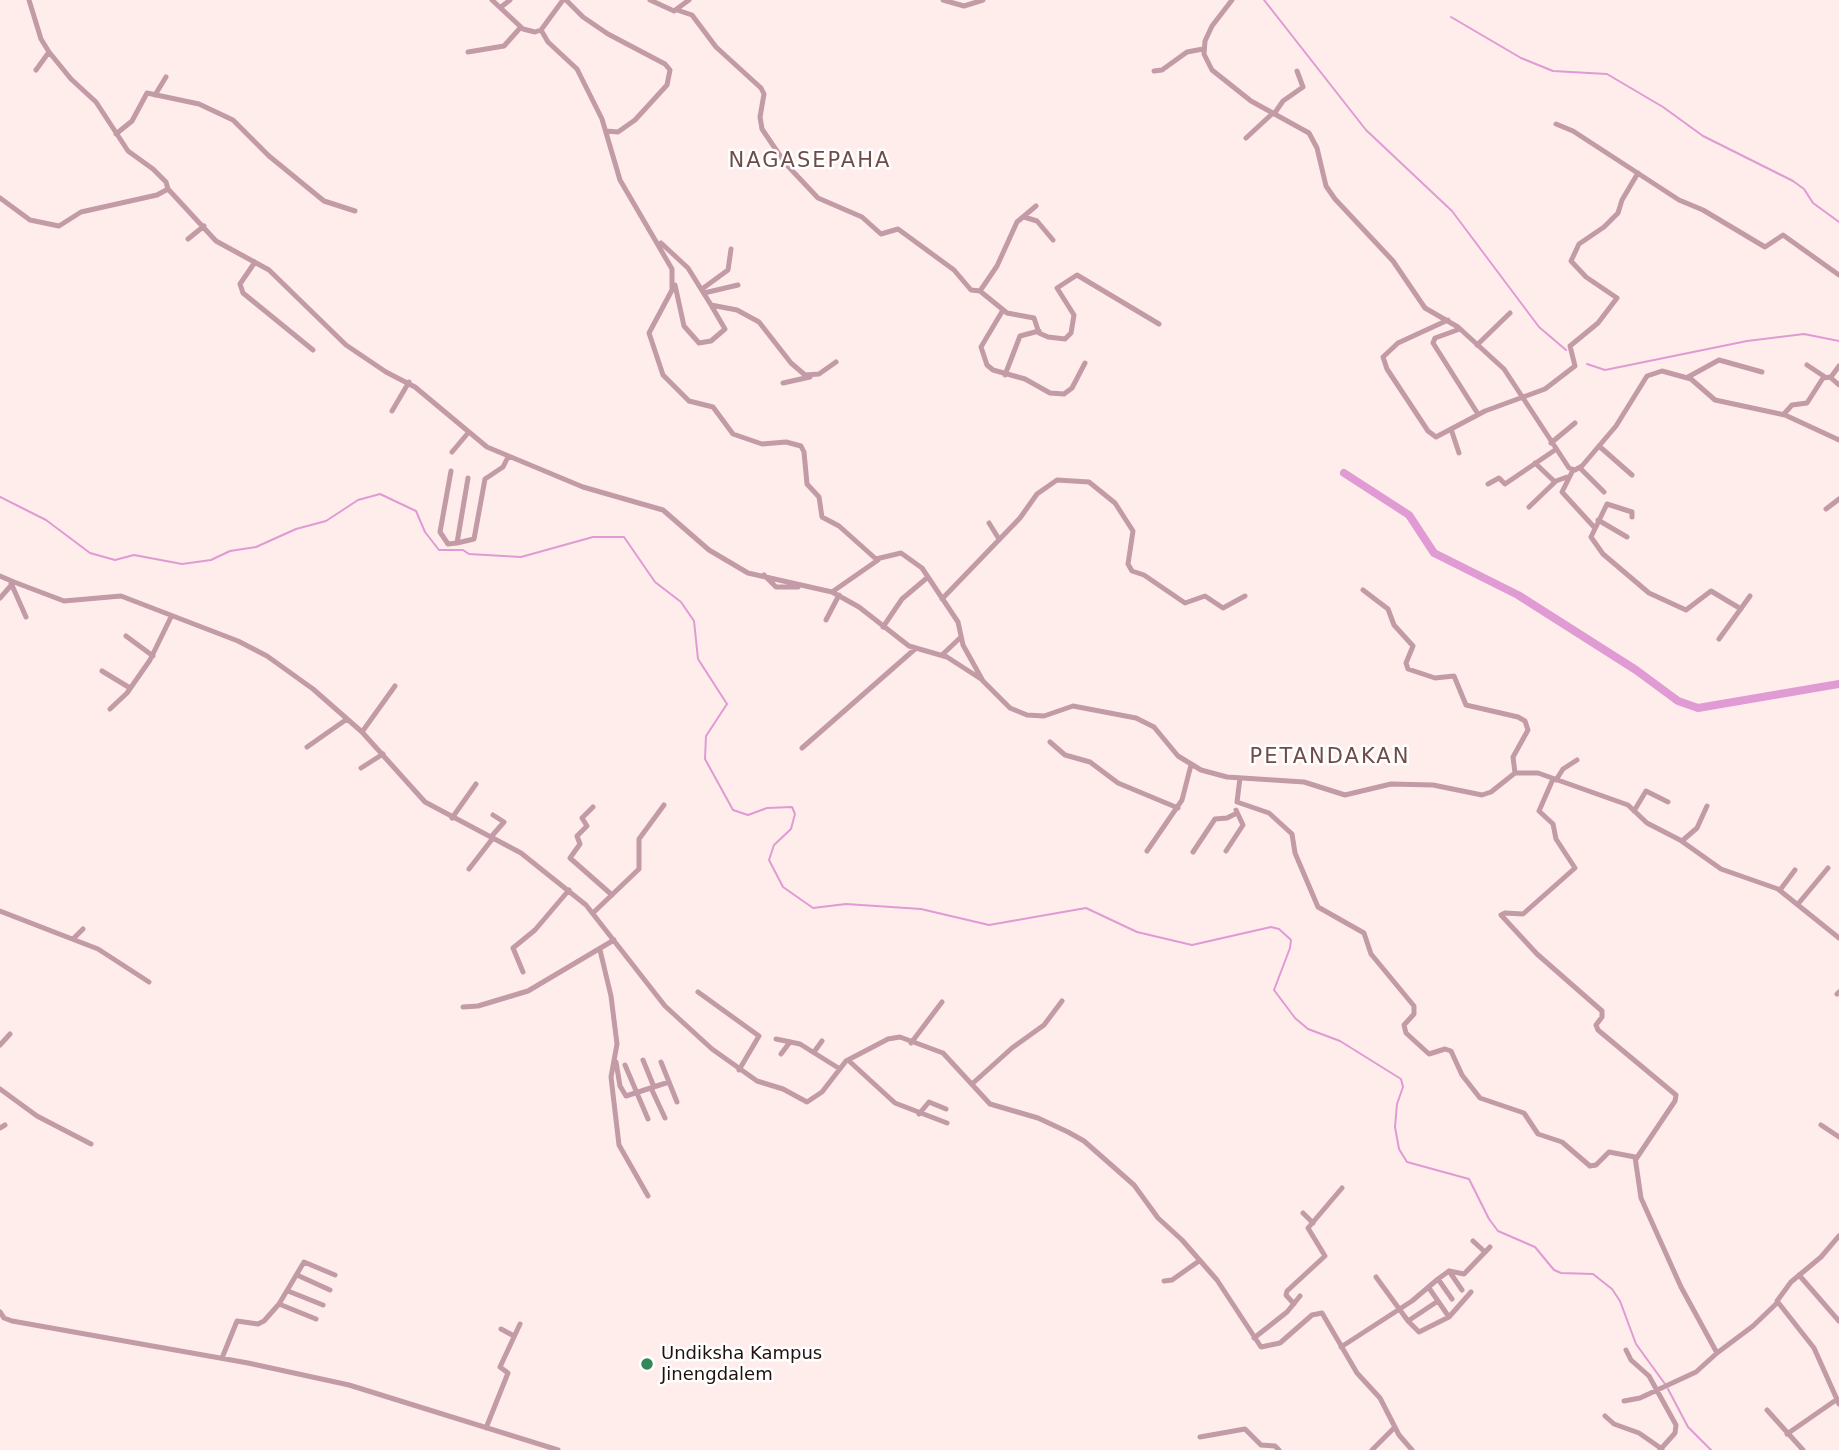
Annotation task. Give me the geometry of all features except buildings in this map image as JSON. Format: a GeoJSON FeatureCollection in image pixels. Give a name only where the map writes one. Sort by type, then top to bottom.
{"type":"FeatureCollection","features":[{"type":"Feature","properties":{"kind":"street"},"geometry":{"type":"LineString","coordinates":[[29,0],[42,42],[49,52],[71,79],[96,102],[132,155],[163,179],[219,244],[274,275],[351,348],[409,382],[468,433],[508,457],[583,487],[663,510],[709,550],[748,573],[835,593],[915,649],[942,655],[983,681]]}},
{"type":"Feature","properties":{"kind":"street"},"geometry":{"type":"LineString","coordinates":[[492,0],[521,27],[535,33],[541,30],[560,1],[608,34],[665,64],[670,70],[667,85],[635,120],[618,132],[606,131]]}},
{"type":"Feature","properties":{"kind":"street"},"geometry":{"type":"LineString","coordinates":[[501,7],[510,0]]}},
{"type":"Feature","properties":{"kind":"street"},"geometry":{"type":"LineString","coordinates":[[650,0],[669,10],[692,15],[716,47],[761,88],[764,94],[760,117],[762,129],[811,192],[829,204],[862,217],[881,234],[898,229],[952,268],[971,290],[980,290],[1003,310],[1034,318],[1039,331]]}},
{"type":"Feature","properties":{"kind":"street"},"geometry":{"type":"LineString","coordinates":[[677,10],[689,0]]}},
{"type":"Feature","properties":{"kind":"street"},"geometry":{"type":"LineString","coordinates":[[943,0],[964,6],[983,0]]}},
{"type":"Feature","properties":{"kind":"street"},"geometry":{"type":"LineString","coordinates":[[1233,0],[1212,26],[1203,49],[1210,67],[1220,78],[1273,113],[1309,132],[1332,195],[1393,261],[1423,307],[1460,329],[1504,369],[1555,450],[1573,470]]}},
{"type":"Feature","properties":{"kind":"street"},"geometry":{"type":"LineString","coordinates":[[468,52],[504,46],[521,27]]}},
{"type":"Feature","properties":{"kind":"street"},"geometry":{"type":"LineString","coordinates":[[541,30],[548,42],[577,69],[606,131],[620,180],[668,262],[684,326],[699,344],[711,341],[725,329],[712,305],[688,268],[652,234]]}},
{"type":"Feature","properties":{"kind":"street"},"geometry":{"type":"LineString","coordinates":[[1154,71],[1162,70],[1184,53],[1203,49]]}},
{"type":"Feature","properties":{"kind":"street"},"geometry":{"type":"LineString","coordinates":[[36,70],[49,52]]}},
{"type":"Feature","properties":{"kind":"street"},"geometry":{"type":"LineString","coordinates":[[1246,138],[1283,100],[1304,86],[1297,71]]}},
{"type":"Feature","properties":{"kind":"street"},"geometry":{"type":"LineString","coordinates":[[155,95],[166,77]]}},
{"type":"Feature","properties":{"kind":"street"},"geometry":{"type":"LineString","coordinates":[[116,134],[132,121],[146,94],[199,104],[231,120],[240,131],[261,146],[313,193],[335,207],[355,211]]}},
{"type":"Feature","properties":{"kind":"street"},"geometry":{"type":"LineString","coordinates":[[1556,124],[1573,131],[1679,200],[1703,210],[1765,247],[1783,234],[1839,275]]}},
{"type":"Feature","properties":{"kind":"street"},"geometry":{"type":"LineString","coordinates":[[1448,320],[1392,347],[1384,355],[1383,361],[1432,435],[1441,436],[1478,414],[1550,386],[1575,366],[1570,346],[1593,328],[1615,303],[1614,295],[1586,277],[1571,261],[1578,244],[1604,227],[1618,213],[1622,200],[1638,173]]}},
{"type":"Feature","properties":{"kind":"street"},"geometry":{"type":"LineString","coordinates":[[0,198],[30,220],[59,226],[81,212],[157,195],[168,188]]}},
{"type":"Feature","properties":{"kind":"street"},"geometry":{"type":"LineString","coordinates":[[980,290],[997,266],[1015,225],[1036,206]]}},
{"type":"Feature","properties":{"kind":"street"},"geometry":{"type":"LineString","coordinates":[[1024,217],[1037,221],[1053,240]]}},
{"type":"Feature","properties":{"kind":"street"},"geometry":{"type":"LineString","coordinates":[[188,239],[204,226]]}},
{"type":"Feature","properties":{"kind":"street"},"geometry":{"type":"LineString","coordinates":[[703,291],[730,268],[731,249]]}},
{"type":"Feature","properties":{"kind":"street"},"geometry":{"type":"LineString","coordinates":[[255,262],[240,284],[243,293],[313,350]]}},
{"type":"Feature","properties":{"kind":"street"},"geometry":{"type":"LineString","coordinates":[[1005,375],[1020,336],[1039,331],[1060,340],[1072,333],[1074,315],[1057,288],[1077,275],[1159,324]]}},
{"type":"Feature","properties":{"kind":"street"},"geometry":{"type":"LineString","coordinates":[[674,282],[649,332],[656,361],[663,375],[689,401],[713,407],[733,434],[762,444],[786,442],[801,446],[807,484],[818,497],[821,515],[839,526],[878,560]]}},
{"type":"Feature","properties":{"kind":"street"},"geometry":{"type":"LineString","coordinates":[[703,291],[738,285]]}},
{"type":"Feature","properties":{"kind":"street"},"geometry":{"type":"LineString","coordinates":[[712,305],[737,310],[755,319],[791,363],[810,377]]}},
{"type":"Feature","properties":{"kind":"street"},"geometry":{"type":"LineString","coordinates":[[1003,310],[981,349],[988,366],[1005,375],[1019,377],[1044,390],[1064,394],[1072,388],[1084,362]]}},
{"type":"Feature","properties":{"kind":"street"},"geometry":{"type":"LineString","coordinates":[[1477,345],[1510,313]]}},
{"type":"Feature","properties":{"kind":"street"},"geometry":{"type":"LineString","coordinates":[[311,322],[317,314]]}},
{"type":"Feature","properties":{"kind":"street"},"geometry":{"type":"LineString","coordinates":[[1460,329],[1435,338],[1433,343],[1478,414]]}},
{"type":"Feature","properties":{"kind":"street"},"geometry":{"type":"LineString","coordinates":[[1688,377],[1719,360],[1762,372]]}},
{"type":"Feature","properties":{"kind":"street"},"geometry":{"type":"LineString","coordinates":[[783,383],[810,377],[836,362]]}},
{"type":"Feature","properties":{"kind":"street"},"geometry":{"type":"LineString","coordinates":[[1807,365],[1839,385]]}},
{"type":"Feature","properties":{"kind":"street"},"geometry":{"type":"LineString","coordinates":[[1784,414],[1790,406],[1809,401],[1839,366]]}},
{"type":"Feature","properties":{"kind":"street"},"geometry":{"type":"LineString","coordinates":[[1529,507],[1555,482],[1580,468],[1600,446],[1648,375],[1666,370],[1688,377],[1715,400],[1784,414],[1839,440]]}},
{"type":"Feature","properties":{"kind":"street"},"geometry":{"type":"LineString","coordinates":[[392,411],[409,382]]}},
{"type":"Feature","properties":{"kind":"street"},"geometry":{"type":"LineString","coordinates":[[1551,443],[1575,423]]}},
{"type":"Feature","properties":{"kind":"street"},"geometry":{"type":"LineString","coordinates":[[1451,429],[1459,453]]}},
{"type":"Feature","properties":{"kind":"street"},"geometry":{"type":"LineString","coordinates":[[452,452],[468,433]]}},
{"type":"Feature","properties":{"kind":"street"},"geometry":{"type":"LineString","coordinates":[[1600,446],[1632,475]]}},
{"type":"Feature","properties":{"kind":"street"},"geometry":{"type":"LineString","coordinates":[[1489,484],[1499,478],[1505,484],[1555,450]]}},
{"type":"Feature","properties":{"kind":"street"},"geometry":{"type":"LineString","coordinates":[[451,471],[440,532],[449,544],[474,539],[485,479],[503,467],[508,457]]}},
{"type":"Feature","properties":{"kind":"street"},"geometry":{"type":"LineString","coordinates":[[1535,463],[1555,482]]}},
{"type":"Feature","properties":{"kind":"street"},"geometry":{"type":"LineString","coordinates":[[1580,468],[1604,492]]}},
{"type":"Feature","properties":{"kind":"street"},"geometry":{"type":"LineString","coordinates":[[1567,477],[1563,494],[1594,527]]}},
{"type":"Feature","properties":{"kind":"street"},"geometry":{"type":"LineString","coordinates":[[457,543],[468,478]]}},
{"type":"Feature","properties":{"kind":"street"},"geometry":{"type":"LineString","coordinates":[[942,599],[1049,483],[1057,480],[1089,482],[1109,496],[1132,528],[1128,564],[1132,571],[1144,575],[1185,603],[1205,596],[1226,607],[1245,596]]}},
{"type":"Feature","properties":{"kind":"street"},"geometry":{"type":"LineString","coordinates":[[1826,509],[1839,499]]}},
{"type":"Feature","properties":{"kind":"street"},"geometry":{"type":"LineString","coordinates":[[1632,517],[1632,512],[1608,504],[1591,537],[1600,550],[1655,597],[1686,610],[1711,591],[1741,609]]}},
{"type":"Feature","properties":{"kind":"street"},"geometry":{"type":"LineString","coordinates":[[1598,520],[1627,537]]}},
{"type":"Feature","properties":{"kind":"street"},"geometry":{"type":"LineString","coordinates":[[989,523],[999,539]]}},
{"type":"Feature","properties":{"kind":"street"},"geometry":{"type":"LineString","coordinates":[[826,620],[835,593],[878,560],[901,553],[917,564],[928,577],[958,622],[961,637],[983,681],[1001,701],[1027,715],[1044,716],[1073,706],[1136,718],[1154,727],[1178,756],[1215,775],[1304,782],[1345,796],[1391,785],[1433,785],[1482,795],[1491,792],[1515,773],[1538,773],[1624,803],[1651,827],[1682,841],[1721,869],[1780,890],[1839,938]]}},
{"type":"Feature","properties":{"kind":"street"},"geometry":{"type":"LineString","coordinates":[[0,576],[64,601],[121,596],[255,649],[308,685],[362,732],[419,796],[452,818],[512,848],[569,890],[594,912],[665,1006],[739,1070],[806,1102],[822,1092],[848,1060],[891,1038],[900,1037],[945,1054],[995,1107],[1038,1118],[1084,1141],[1139,1190],[1158,1218],[1182,1240],[1226,1292],[1262,1347],[1274,1346],[1312,1315],[1320,1312],[1328,1319],[1341,1347],[1384,1404],[1395,1427],[1412,1450]]}},
{"type":"Feature","properties":{"kind":"street"},"geometry":{"type":"LineString","coordinates":[[883,627],[902,599],[928,577]]}},
{"type":"Feature","properties":{"kind":"street"},"geometry":{"type":"LineString","coordinates":[[0,598],[13,583]]}},
{"type":"Feature","properties":{"kind":"street"},"geometry":{"type":"LineString","coordinates":[[13,583],[26,617]]}},
{"type":"Feature","properties":{"kind":"street"},"geometry":{"type":"LineString","coordinates":[[1363,590],[1388,609],[1394,625],[1413,646],[1406,663],[1408,668],[1436,678],[1454,676],[1466,705],[1525,721],[1527,733],[1513,757],[1515,773]]}},
{"type":"Feature","properties":{"kind":"street"},"geometry":{"type":"LineString","coordinates":[[1720,639],[1750,596]]}},
{"type":"Feature","properties":{"kind":"street"},"geometry":{"type":"LineString","coordinates":[[110,709],[130,688],[153,656],[171,617]]}},
{"type":"Feature","properties":{"kind":"street"},"geometry":{"type":"LineString","coordinates":[[126,636],[153,656]]}},
{"type":"Feature","properties":{"kind":"street"},"geometry":{"type":"LineString","coordinates":[[942,655],[961,637]]}},
{"type":"Feature","properties":{"kind":"street"},"geometry":{"type":"LineString","coordinates":[[802,748],[915,649]]}},
{"type":"Feature","properties":{"kind":"street"},"geometry":{"type":"LineString","coordinates":[[102,671],[130,688]]}},
{"type":"Feature","properties":{"kind":"street"},"geometry":{"type":"LineString","coordinates":[[362,732],[395,686]]}},
{"type":"Feature","properties":{"kind":"street"},"geometry":{"type":"LineString","coordinates":[[307,747],[347,719]]}},
{"type":"Feature","properties":{"kind":"street"},"geometry":{"type":"LineString","coordinates":[[1050,742],[1065,755],[1090,762],[1118,783],[1178,808]]}},
{"type":"Feature","properties":{"kind":"street"},"geometry":{"type":"LineString","coordinates":[[361,768],[383,754]]}},
{"type":"Feature","properties":{"kind":"street"},"geometry":{"type":"LineString","coordinates":[[1577,761],[1563,769],[1539,811],[1553,824],[1556,839],[1575,868],[1523,915],[1501,915],[1536,954],[1602,1011],[1602,1017],[1596,1027],[1598,1030],[1676,1095],[1675,1101],[1636,1159],[1636,1177],[1641,1198],[1681,1287],[1717,1353]]}},
{"type":"Feature","properties":{"kind":"street"},"geometry":{"type":"LineString","coordinates":[[1147,851],[1178,808],[1191,765]]}},
{"type":"Feature","properties":{"kind":"street"},"geometry":{"type":"LineString","coordinates":[[1226,851],[1243,825],[1237,813],[1240,778]]}},
{"type":"Feature","properties":{"kind":"street"},"geometry":{"type":"LineString","coordinates":[[452,818],[476,784]]}},
{"type":"Feature","properties":{"kind":"street"},"geometry":{"type":"LineString","coordinates":[[1634,811],[1646,791],[1668,802]]}},
{"type":"Feature","properties":{"kind":"street"},"geometry":{"type":"LineString","coordinates":[[1238,803],[1269,813],[1292,834],[1295,853],[1318,907],[1364,933],[1371,954],[1414,1006],[1415,1014],[1404,1028],[1427,1053],[1444,1049],[1451,1051],[1462,1075],[1480,1098],[1520,1111],[1538,1134],[1562,1142],[1590,1166],[1597,1165],[1606,1154],[1615,1151],[1636,1159]]}},
{"type":"Feature","properties":{"kind":"street"},"geometry":{"type":"LineString","coordinates":[[594,912],[639,869],[639,839],[664,805]]}},
{"type":"Feature","properties":{"kind":"street"},"geometry":{"type":"LineString","coordinates":[[1682,841],[1698,828],[1707,806]]}},
{"type":"Feature","properties":{"kind":"street"},"geometry":{"type":"LineString","coordinates":[[593,807],[583,817],[587,826],[577,836],[580,844],[570,858],[612,895]]}},
{"type":"Feature","properties":{"kind":"street"},"geometry":{"type":"LineString","coordinates":[[1193,852],[1214,819],[1227,818],[1237,813]]}},
{"type":"Feature","properties":{"kind":"street"},"geometry":{"type":"LineString","coordinates":[[469,869],[504,822],[493,815]]}},
{"type":"Feature","properties":{"kind":"street"},"geometry":{"type":"LineString","coordinates":[[509,856],[512,848]]}},
{"type":"Feature","properties":{"kind":"street"},"geometry":{"type":"LineString","coordinates":[[1798,904],[1828,868]]}},
{"type":"Feature","properties":{"kind":"street"},"geometry":{"type":"LineString","coordinates":[[1780,890],[1795,870]]}},
{"type":"Feature","properties":{"kind":"street"},"geometry":{"type":"LineString","coordinates":[[523,972],[513,948],[535,930],[569,890]]}},
{"type":"Feature","properties":{"kind":"street"},"geometry":{"type":"LineString","coordinates":[[0,911],[98,949],[149,982]]}},
{"type":"Feature","properties":{"kind":"street"},"geometry":{"type":"LineString","coordinates":[[73,939],[83,929]]}},
{"type":"Feature","properties":{"kind":"street"},"geometry":{"type":"LineString","coordinates":[[463,1007],[478,1006],[528,991],[614,940]]}},
{"type":"Feature","properties":{"kind":"street"},"geometry":{"type":"LineString","coordinates":[[600,950],[611,996],[617,1044],[611,1077],[619,1145],[649,1196]]}},
{"type":"Feature","properties":{"kind":"street"},"geometry":{"type":"LineString","coordinates":[[698,992],[758,1035],[759,1040],[739,1070]]}},
{"type":"Feature","properties":{"kind":"street"},"geometry":{"type":"LineString","coordinates":[[972,1084],[1015,1046],[1044,1025],[1062,1001]]}},
{"type":"Feature","properties":{"kind":"street"},"geometry":{"type":"LineString","coordinates":[[911,1043],[942,1002]]}},
{"type":"Feature","properties":{"kind":"street"},"geometry":{"type":"LineString","coordinates":[[0,1045],[9,1034]]}},
{"type":"Feature","properties":{"kind":"street"},"geometry":{"type":"LineString","coordinates":[[776,1039],[814,1052],[840,1069]]}},
{"type":"Feature","properties":{"kind":"street"},"geometry":{"type":"LineString","coordinates":[[814,1052],[822,1041]]}},
{"type":"Feature","properties":{"kind":"street"},"geometry":{"type":"LineString","coordinates":[[781,1054],[790,1042]]}},
{"type":"Feature","properties":{"kind":"street"},"geometry":{"type":"LineString","coordinates":[[615,1059],[623,1094],[627,1097],[669,1082]]}},
{"type":"Feature","properties":{"kind":"street"},"geometry":{"type":"LineString","coordinates":[[643,1060],[665,1118]]}},
{"type":"Feature","properties":{"kind":"street"},"geometry":{"type":"LineString","coordinates":[[848,1060],[895,1103],[947,1123]]}},
{"type":"Feature","properties":{"kind":"street"},"geometry":{"type":"LineString","coordinates":[[661,1062],[677,1102]]}},
{"type":"Feature","properties":{"kind":"street"},"geometry":{"type":"LineString","coordinates":[[625,1065],[648,1119]]}},
{"type":"Feature","properties":{"kind":"street"},"geometry":{"type":"LineString","coordinates":[[0,1089],[37,1116],[91,1144]]}},
{"type":"Feature","properties":{"kind":"street"},"geometry":{"type":"LineString","coordinates":[[919,1114],[929,1102],[946,1109]]}},
{"type":"Feature","properties":{"kind":"street"},"geometry":{"type":"LineString","coordinates":[[1821,1125],[1839,1137]]}},
{"type":"Feature","properties":{"kind":"street"},"geometry":{"type":"LineString","coordinates":[[1294,1304],[1286,1295],[1287,1291],[1325,1258],[1308,1231],[1342,1188]]}},
{"type":"Feature","properties":{"kind":"street"},"geometry":{"type":"LineString","coordinates":[[1303,1213],[1313,1223]]}},
{"type":"Feature","properties":{"kind":"street"},"geometry":{"type":"LineString","coordinates":[[1624,1401],[1657,1392],[1696,1372],[1753,1326],[1839,1236]]}},
{"type":"Feature","properties":{"kind":"street"},"geometry":{"type":"LineString","coordinates":[[1341,1347],[1399,1310],[1449,1271],[1464,1274],[1488,1249],[1473,1241]]}},
{"type":"Feature","properties":{"kind":"street"},"geometry":{"type":"LineString","coordinates":[[222,1358],[237,1321],[261,1323],[279,1304],[306,1261],[335,1275]]}},
{"type":"Feature","properties":{"kind":"street"},"geometry":{"type":"LineString","coordinates":[[1164,1281],[1178,1277],[1199,1261]]}},
{"type":"Feature","properties":{"kind":"street"},"geometry":{"type":"LineString","coordinates":[[1449,1271],[1462,1290]]}},
{"type":"Feature","properties":{"kind":"street"},"geometry":{"type":"LineString","coordinates":[[297,1275],[330,1290]]}},
{"type":"Feature","properties":{"kind":"street"},"geometry":{"type":"LineString","coordinates":[[1799,1275],[1839,1321]]}},
{"type":"Feature","properties":{"kind":"street"},"geometry":{"type":"LineString","coordinates":[[1376,1277],[1399,1310],[1419,1332],[1449,1317],[1471,1292]]}},
{"type":"Feature","properties":{"kind":"street"},"geometry":{"type":"LineString","coordinates":[[1438,1279],[1452,1299]]}},
{"type":"Feature","properties":{"kind":"street"},"geometry":{"type":"LineString","coordinates":[[1429,1288],[1449,1317]]}},
{"type":"Feature","properties":{"kind":"street"},"geometry":{"type":"LineString","coordinates":[[288,1291],[323,1305]]}},
{"type":"Feature","properties":{"kind":"street"},"geometry":{"type":"LineString","coordinates":[[1254,1338],[1300,1296]]}},
{"type":"Feature","properties":{"kind":"street"},"geometry":{"type":"LineString","coordinates":[[1408,1321],[1438,1301]]}},
{"type":"Feature","properties":{"kind":"street"},"geometry":{"type":"LineString","coordinates":[[1777,1303],[1814,1348],[1838,1402],[1787,1434]]}},
{"type":"Feature","properties":{"kind":"street"},"geometry":{"type":"LineString","coordinates":[[279,1304],[316,1318]]}},
{"type":"Feature","properties":{"kind":"street"},"geometry":{"type":"LineString","coordinates":[[0,1312],[4,1318],[12,1321],[222,1358],[349,1385],[558,1450]]}},
{"type":"Feature","properties":{"kind":"street"},"geometry":{"type":"LineString","coordinates":[[486,1428],[508,1373],[499,1368],[520,1324]]}},
{"type":"Feature","properties":{"kind":"street"},"geometry":{"type":"LineString","coordinates":[[501,1329],[514,1336]]}},
{"type":"Feature","properties":{"kind":"street"},"geometry":{"type":"LineString","coordinates":[[1605,1416],[1614,1424],[1639,1433],[1661,1449],[1676,1427],[1645,1371],[1631,1360],[1626,1350]]}},
{"type":"Feature","properties":{"kind":"street"},"geometry":{"type":"LineString","coordinates":[[1767,1410],[1803,1450]]}},
{"type":"Feature","properties":{"kind":"street"},"geometry":{"type":"LineString","coordinates":[[1372,1450],[1395,1427]]}},
{"type":"Feature","properties":{"kind":"street"},"geometry":{"type":"LineString","coordinates":[[1200,1437],[1245,1429],[1261,1445],[1275,1446],[1279,1450]]}},
{"type":"Feature","properties":{"kind":"waterway"},"geometry":{"type":"LineString","coordinates":[[1264,0],[1366,130],[1452,211],[1539,327],[1566,350]]}},
{"type":"Feature","properties":{"kind":"waterway"},"geometry":{"type":"LineString","coordinates":[[1451,17],[1521,58],[1553,71],[1607,74],[1663,107],[1703,136],[1793,181],[1804,189],[1813,203],[1839,222]]}},
{"type":"Feature","properties":{"kind":"waterway"},"geometry":{"type":"LineString","coordinates":[[1587,364],[1605,370],[1747,341],[1804,334],[1839,341]]}},
{"type":"Feature","properties":{"kind":"waterway"},"geometry":{"type":"LineString","coordinates":[[1344,473],[1409,515],[1434,553],[1518,595],[1636,670],[1678,701],[1698,708],[1839,684]]}},
{"type":"Feature","properties":{"kind":"waterway"},"geometry":{"type":"LineString","coordinates":[[0,497],[46,520],[90,553],[115,560],[134,555],[182,564],[211,560],[230,551],[256,547],[296,529],[326,521],[358,500],[380,494],[416,511],[425,532],[439,550],[521,557],[593,537],[624,537],[655,582],[681,602],[694,621],[698,659],[727,704],[706,736],[705,759],[733,810],[748,815],[767,808],[792,807],[795,814],[791,829],[774,845],[769,860],[783,887],[813,908],[846,904],[921,909],[989,925],[1086,908],[1137,932],[1192,945],[1271,927],[1279,929],[1291,940],[1274,990],[1295,1018],[1308,1029],[1340,1041],[1401,1079],[1403,1087],[1397,1104],[1395,1127],[1399,1149],[1407,1162],[1469,1179],[1498,1231],[1535,1247],[1554,1270],[1561,1273],[1593,1274],[1612,1289],[1620,1301],[1636,1344],[1665,1384]]}},
{"type":"Feature","properties":{"kind":"waterway"},"geometry":{"type":"LineString","coordinates":[[1668,1389],[1688,1427],[1711,1450]]}},
{"type":"Feature","properties":{"kind":"place","name":"Undiksha Kampus Jinengdalem"},"geometry":{"type":"Point","coordinates":[647,1364]}},
{"type":"Feature","properties":{"kind":"district","name":"NAGASEPAHA"},"geometry":{"type":"Point","coordinates":[810,162]}},
{"type":"Feature","properties":{"kind":"district","name":"PETANDAKAN"},"geometry":{"type":"Point","coordinates":[1330,758]}}]}
